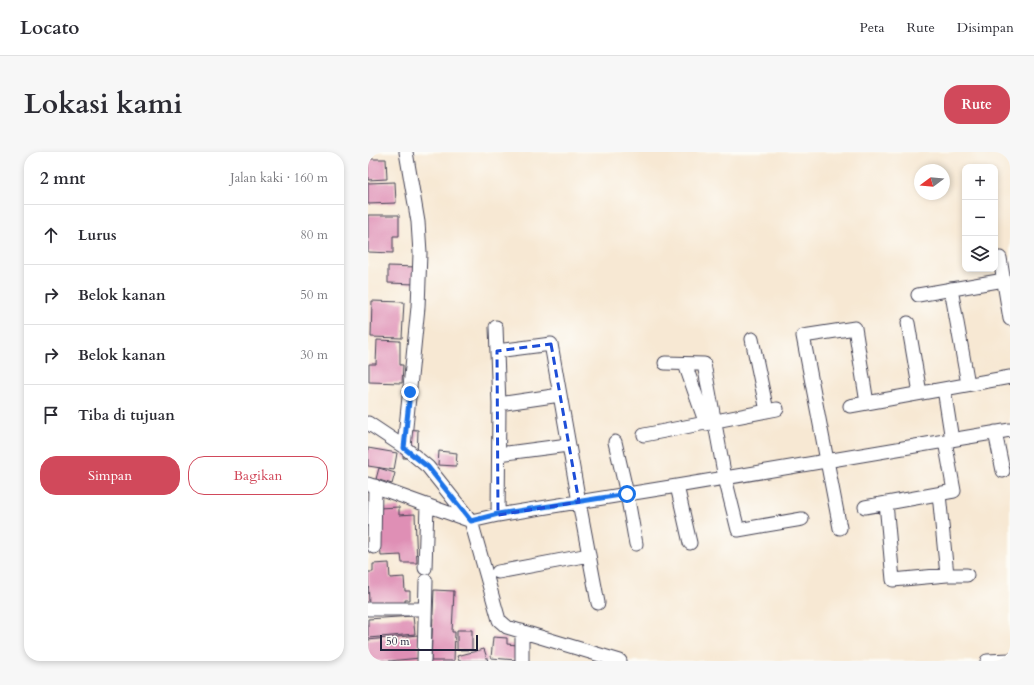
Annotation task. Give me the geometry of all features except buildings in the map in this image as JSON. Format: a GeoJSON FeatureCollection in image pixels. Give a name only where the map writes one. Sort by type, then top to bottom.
{"type":"FeatureCollection","features":[{"type":"Feature","properties":{"kind":"street"},"geometry":{"type":"LineString","coordinates":[[404,448],[418,307],[420,253],[418,222],[406,152]]}},
{"type":"Feature","properties":{"kind":"street"},"geometry":{"type":"LineString","coordinates":[[1000,258],[1010,319]]}},
{"type":"Feature","properties":{"kind":"street"},"geometry":{"type":"LineString","coordinates":[[918,295],[1004,280]]}},
{"type":"Feature","properties":{"kind":"street"},"geometry":{"type":"LineString","coordinates":[[951,289],[968,384]]}},
{"type":"Feature","properties":{"kind":"street"},"geometry":{"type":"LineString","coordinates":[[908,323],[920,393]]}},
{"type":"Feature","properties":{"kind":"street"},"geometry":{"type":"LineString","coordinates":[[496,327],[499,404],[498,514]]}},
{"type":"Feature","properties":{"kind":"street"},"geometry":{"type":"LineString","coordinates":[[840,528],[803,336],[855,328],[867,403]]}},
{"type":"Feature","properties":{"kind":"street"},"geometry":{"type":"LineString","coordinates":[[644,435],[772,410],[752,339]]}},
{"type":"Feature","properties":{"kind":"street"},"geometry":{"type":"LineString","coordinates":[[497,351],[551,344],[568,445],[598,603]]}},
{"type":"Feature","properties":{"kind":"street"},"geometry":{"type":"LineString","coordinates":[[665,364],[704,364],[710,423]]}},
{"type":"Feature","properties":{"kind":"street"},"geometry":{"type":"LineString","coordinates":[[685,364],[710,423],[738,530],[802,519]]}},
{"type":"Feature","properties":{"kind":"street"},"geometry":{"type":"LineString","coordinates":[[850,406],[1010,377]]}},
{"type":"Feature","properties":{"kind":"street"},"geometry":{"type":"LineString","coordinates":[[864,507],[954,491],[944,389]]}},
{"type":"Feature","properties":{"kind":"street"},"geometry":{"type":"LineString","coordinates":[[499,404],[560,395]]}},
{"type":"Feature","properties":{"kind":"street"},"geometry":{"type":"LineString","coordinates":[[368,423],[428,467],[471,521],[499,620],[507,627],[620,661]]}},
{"type":"Feature","properties":{"kind":"street"},"geometry":{"type":"LineString","coordinates":[[374,547],[372,485],[471,521],[498,514],[677,486],[1010,430]]}},
{"type":"Feature","properties":{"kind":"street"},"geometry":{"type":"LineString","coordinates":[[995,432],[1003,470]]}},
{"type":"Feature","properties":{"kind":"street"},"geometry":{"type":"LineString","coordinates":[[615,442],[627,494],[636,544]]}},
{"type":"Feature","properties":{"kind":"street"},"geometry":{"type":"LineString","coordinates":[[499,454],[568,445]]}},
{"type":"Feature","properties":{"kind":"street"},"geometry":{"type":"LineString","coordinates":[[677,486],[690,543]]}},
{"type":"Feature","properties":{"kind":"street"},"geometry":{"type":"LineString","coordinates":[[939,494],[947,575]]}},
{"type":"Feature","properties":{"kind":"street"},"geometry":{"type":"LineString","coordinates":[[886,503],[893,580],[947,575],[967,575]]}},
{"type":"Feature","properties":{"kind":"street"},"geometry":{"type":"LineString","coordinates":[[425,568],[427,505]]}},
{"type":"Feature","properties":{"kind":"street"},"geometry":{"type":"LineString","coordinates":[[498,572],[589,555]]}},
{"type":"Feature","properties":{"kind":"street"},"geometry":{"type":"LineString","coordinates":[[424,661],[426,581]]}},
{"type":"Feature","properties":{"kind":"street"},"geometry":{"type":"LineString","coordinates":[[368,610],[425,609]]}},
{"type":"Feature","properties":{"kind":"street"},"geometry":{"type":"LineString","coordinates":[[522,631],[522,661]]}},
{"type":"Feature","properties":{"kind":"street"},"geometry":{"type":"LineString","coordinates":[[986,661],[1010,660]]}},
{"type":"Feature","properties":{"kind":"highlighted area"},"geometry":{"type":"Polygon","coordinates":[[[551,344],[579,502],[498,515],[497,351],[551,344]]]}},
{"type":"Feature","properties":{"kind":"route"},"geometry":{"type":"LineString","coordinates":[[410,392],[404,448],[428,467],[471,521],[498,514],[627,494]]}}]}
